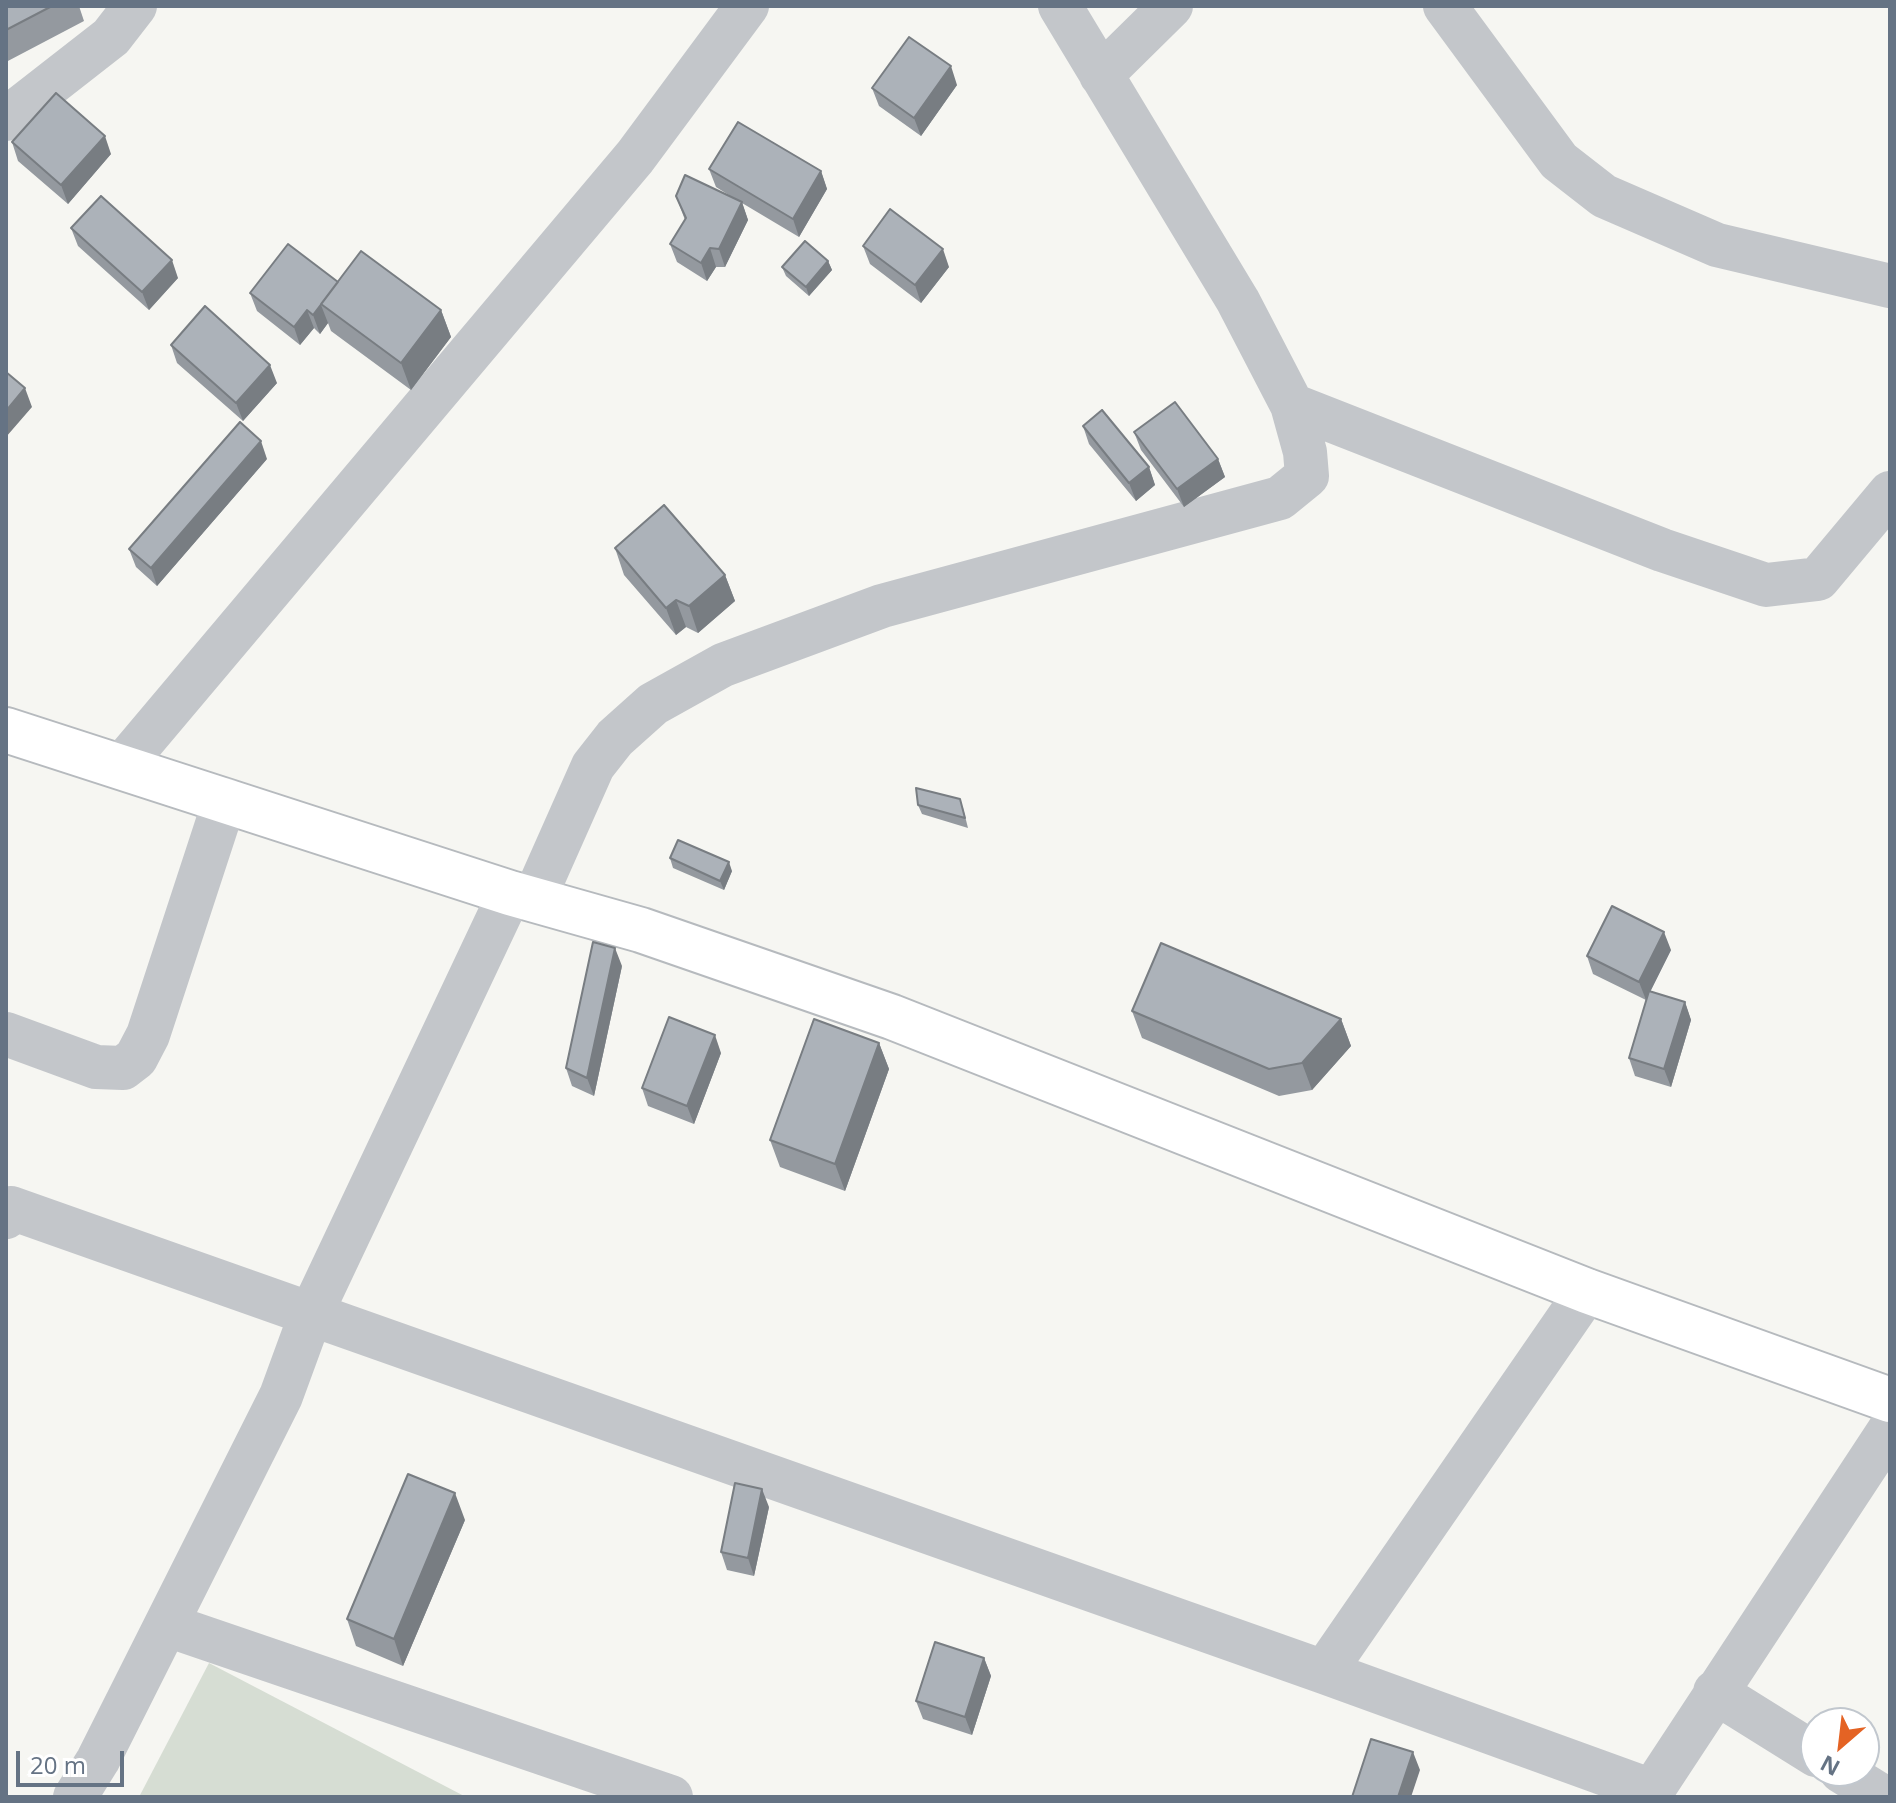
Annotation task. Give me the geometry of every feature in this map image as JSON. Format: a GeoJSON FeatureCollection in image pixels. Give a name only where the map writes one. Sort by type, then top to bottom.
{"type":"FeatureCollection","features":[{"type":"Feature","properties":{"kind":"main road"},"geometry":{"type":"LineString","coordinates":[[6,730],[522,896],[641,930],[892,1017],[1587,1291],[1890,1400]]}},
{"type":"Feature","properties":{"kind":"street"},"geometry":{"type":"LineString","coordinates":[[6,119],[111,37],[135,6]]}},
{"type":"Feature","properties":{"kind":"street"},"geometry":{"type":"LineString","coordinates":[[121,767],[635,157],[747,6]]}},
{"type":"Feature","properties":{"kind":"street"},"geometry":{"type":"LineString","coordinates":[[75,1797],[167,1625],[281,1396],[311,1314],[522,896],[593,766],[615,738],[653,704],[723,665],[882,606],[1280,498],[1307,476],[1305,452],[1292,405],[1238,301],[1060,6]]}},
{"type":"Feature","properties":{"kind":"street"},"geometry":{"type":"LineString","coordinates":[[1101,75],[1171,6]]}},
{"type":"Feature","properties":{"kind":"street"},"geometry":{"type":"LineString","coordinates":[[1445,6],[1559,161],[1604,196],[1717,245],[1890,286]]}},
{"type":"Feature","properties":{"kind":"street"},"geometry":{"type":"LineString","coordinates":[[1292,405],[1662,550],[1766,585],[1818,579],[1890,493]]}},
{"type":"Feature","properties":{"kind":"street"},"geometry":{"type":"LineString","coordinates":[[6,1034],[96,1067],[123,1068],[136,1058],[148,1035],[225,800]]}},
{"type":"Feature","properties":{"kind":"street"},"geometry":{"type":"LineString","coordinates":[[6,1217],[11,1208],[1324,1672],[1650,1794],[1890,1429]]}},
{"type":"Feature","properties":{"kind":"street"},"geometry":{"type":"LineString","coordinates":[[1324,1672],[1587,1291]]}},
{"type":"Feature","properties":{"kind":"street"},"geometry":{"type":"LineString","coordinates":[[167,1625],[671,1797]]}},
{"type":"Feature","properties":{"kind":"street"},"geometry":{"type":"LineString","coordinates":[[1715,1692],[1800,1745]]}},
{"type":"Feature","properties":{"kind":"shaded area"},"geometry":{"type":"Polygon","coordinates":[[[209,1663],[466,1797],[139,1797],[209,1663]]]}},
{"type":"Feature","properties":{"kind":"building"},"geometry":{"type":"Polygon","coordinates":[[[6,6],[52,6],[6,30],[6,6]]]}},
{"type":"Feature","properties":{"kind":"building"},"geometry":{"type":"Polygon","coordinates":[[[909,37],[951,66],[914,118],[872,88],[909,37]]]}},
{"type":"Feature","properties":{"kind":"building"},"geometry":{"type":"Polygon","coordinates":[[[56,93],[105,136],[61,185],[12,142],[56,93]]]}},
{"type":"Feature","properties":{"kind":"building"},"geometry":{"type":"Polygon","coordinates":[[[738,122],[821,171],[793,219],[709,169],[738,122]]]}},
{"type":"Feature","properties":{"kind":"building"},"geometry":{"type":"Polygon","coordinates":[[[685,175],[742,202],[719,249],[710,248],[701,263],[670,244],[686,218],[676,196],[685,175]]]}},
{"type":"Feature","properties":{"kind":"building"},"geometry":{"type":"Polygon","coordinates":[[[101,196],[172,260],[142,292],[71,228],[101,196]]]}},
{"type":"Feature","properties":{"kind":"building"},"geometry":{"type":"Polygon","coordinates":[[[890,209],[943,249],[915,285],[863,246],[890,209]]]}},
{"type":"Feature","properties":{"kind":"building"},"geometry":{"type":"Polygon","coordinates":[[[805,241],[828,261],[806,287],[782,267],[805,241]]]}},
{"type":"Feature","properties":{"kind":"building"},"geometry":{"type":"Polygon","coordinates":[[[288,244],[338,282],[313,315],[307,310],[294,327],[250,293],[288,244]]]}},
{"type":"Feature","properties":{"kind":"building"},"geometry":{"type":"Polygon","coordinates":[[[361,251],[441,310],[401,363],[321,304],[361,251]]]}},
{"type":"Feature","properties":{"kind":"building"},"geometry":{"type":"Polygon","coordinates":[[[205,306],[270,365],[236,403],[171,345],[205,306]]]}},
{"type":"Feature","properties":{"kind":"building"},"geometry":{"type":"Polygon","coordinates":[[[6,372],[25,388],[6,411],[6,372]]]}},
{"type":"Feature","properties":{"kind":"building"},"geometry":{"type":"Polygon","coordinates":[[[1175,402],[1218,459],[1177,489],[1134,432],[1175,402]]]}},
{"type":"Feature","properties":{"kind":"building"},"geometry":{"type":"Polygon","coordinates":[[[1102,410],[1149,467],[1129,483],[1083,426],[1102,410]]]}},
{"type":"Feature","properties":{"kind":"building"},"geometry":{"type":"Polygon","coordinates":[[[240,422],[261,441],[151,568],[129,549],[240,422]]]}},
{"type":"Feature","properties":{"kind":"building"},"geometry":{"type":"Polygon","coordinates":[[[664,505],[725,575],[689,606],[676,600],[666,608],[615,548],[664,505]]]}},
{"type":"Feature","properties":{"kind":"building"},"geometry":{"type":"Polygon","coordinates":[[[916,788],[960,799],[965,818],[918,805],[916,788]]]}},
{"type":"Feature","properties":{"kind":"building"},"geometry":{"type":"Polygon","coordinates":[[[678,840],[729,862],[720,881],[670,858],[678,840]]]}},
{"type":"Feature","properties":{"kind":"building"},"geometry":{"type":"Polygon","coordinates":[[[1612,906],[1664,932],[1639,982],[1587,956],[1612,906]]]}},
{"type":"Feature","properties":{"kind":"building"},"geometry":{"type":"Polygon","coordinates":[[[593,942],[615,948],[587,1078],[566,1068],[593,942]]]}},
{"type":"Feature","properties":{"kind":"building"},"geometry":{"type":"Polygon","coordinates":[[[1161,943],[1341,1019],[1302,1063],[1269,1069],[1132,1011],[1161,943]]]}},
{"type":"Feature","properties":{"kind":"building"},"geometry":{"type":"Polygon","coordinates":[[[1649,991],[1685,1002],[1664,1069],[1629,1058],[1649,991]]]}},
{"type":"Feature","properties":{"kind":"building"},"geometry":{"type":"Polygon","coordinates":[[[669,1017],[715,1035],[687,1106],[642,1088],[669,1017]]]}},
{"type":"Feature","properties":{"kind":"building"},"geometry":{"type":"Polygon","coordinates":[[[814,1019],[879,1043],[835,1164],[770,1140],[814,1019]]]}},
{"type":"Feature","properties":{"kind":"building"},"geometry":{"type":"Polygon","coordinates":[[[408,1474],[455,1493],[394,1639],[347,1619],[408,1474]]]}},
{"type":"Feature","properties":{"kind":"building"},"geometry":{"type":"Polygon","coordinates":[[[735,1483],[762,1489],[748,1558],[721,1552],[735,1483]]]}},
{"type":"Feature","properties":{"kind":"building"},"geometry":{"type":"Polygon","coordinates":[[[935,1642],[984,1658],[965,1717],[916,1701],[935,1642]]]}},
{"type":"Feature","properties":{"kind":"building"},"geometry":{"type":"Polygon","coordinates":[[[1371,1739],[1413,1752],[1398,1797],[1352,1797],[1371,1739]]]}}]}
